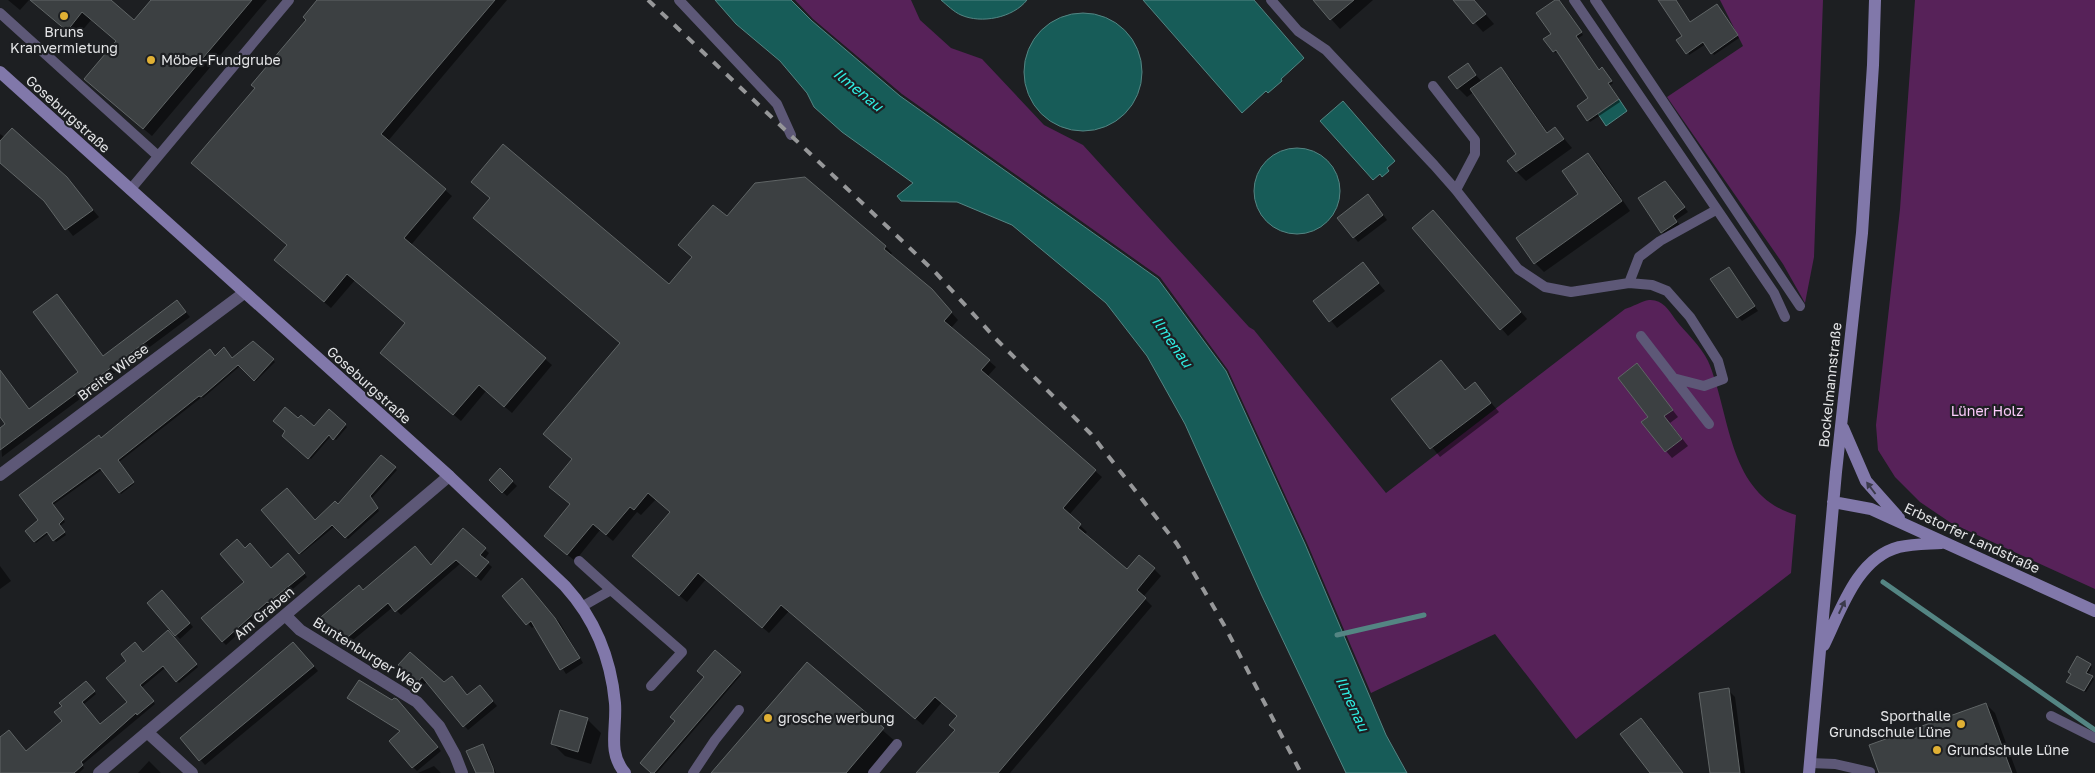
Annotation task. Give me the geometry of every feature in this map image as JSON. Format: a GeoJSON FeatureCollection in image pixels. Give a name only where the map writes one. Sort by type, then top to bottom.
{"type":"FeatureCollection","features":[{"type":"Feature","properties":{"kind":"street","name":"Bockelmannstraße"},"geometry":{"type":"LineString","coordinates":[[1809,768],[1821,652],[1833,502],[1862,234],[1873,75],[1875,0]]}},
{"type":"Feature","properties":{"kind":"street","name":"Goseburgstraße"},"geometry":{"type":"LineString","coordinates":[[0,73],[449,476],[545,565],[583,606],[604,649],[615,705],[613,746],[616,763],[625,773]]}},
{"type":"Feature","properties":{"kind":"street","name":"Breite Wiese"},"geometry":{"type":"LineString","coordinates":[[1,472],[244,293]]}},
{"type":"Feature","properties":{"kind":"street"},"geometry":{"type":"LineString","coordinates":[[1841,424],[1858,469],[1866,481],[1904,524]]}},
{"type":"Feature","properties":{"kind":"street","name":"Am Graben"},"geometry":{"type":"LineString","coordinates":[[99,773],[449,476]]}},
{"type":"Feature","properties":{"kind":"street","name":"Erbstorfer Landstraße"},"geometry":{"type":"LineString","coordinates":[[1833,502],[1870,509],[2095,611]]}},
{"type":"Feature","properties":{"kind":"street"},"geometry":{"type":"LineString","coordinates":[[1821,652],[1846,599],[1871,562],[1898,547],[1945,543]]}},
{"type":"Feature","properties":{"kind":"street","name":"Buntenburger Weg"},"geometry":{"type":"LineString","coordinates":[[285,615],[300,630],[417,702],[438,726],[455,755],[462,773]]}},
{"type":"Feature","properties":{"kind":"street"},"geometry":{"type":"LineString","coordinates":[[148,732],[192,773]]}},
{"type":"Feature","properties":{"kind":"lane"},"geometry":{"type":"LineString","coordinates":[[130,190],[289,0]]}},
{"type":"Feature","properties":{"kind":"lane"},"geometry":{"type":"LineString","coordinates":[[679,0],[777,104],[791,134]]}},
{"type":"Feature","properties":{"kind":"lane"},"geometry":{"type":"LineString","coordinates":[[1271,0],[1298,32],[1326,50],[1456,190],[1518,269],[1545,287],[1571,292],[1629,283],[1652,285],[1667,291],[1690,317],[1718,361],[1724,379],[1704,386],[1674,378]]}},
{"type":"Feature","properties":{"kind":"lane"},"geometry":{"type":"LineString","coordinates":[[1574,0],[1774,293],[1785,317]]}},
{"type":"Feature","properties":{"kind":"lane"},"geometry":{"type":"LineString","coordinates":[[1595,0],[1800,306]]}},
{"type":"Feature","properties":{"kind":"lane"},"geometry":{"type":"LineString","coordinates":[[0,14],[158,156]]}},
{"type":"Feature","properties":{"kind":"lane"},"geometry":{"type":"LineString","coordinates":[[1434,86],[1475,140],[1475,154],[1456,190]]}},
{"type":"Feature","properties":{"kind":"lane"},"geometry":{"type":"LineString","coordinates":[[1629,283],[1639,257],[1660,241],[1716,210]]}},
{"type":"Feature","properties":{"kind":"lane"},"geometry":{"type":"LineString","coordinates":[[1640,336],[1709,424]]}},
{"type":"Feature","properties":{"kind":"lane"},"geometry":{"type":"LineString","coordinates":[[579,561],[682,652],[651,686]]}},
{"type":"Feature","properties":{"kind":"lane"},"geometry":{"type":"LineString","coordinates":[[583,606],[611,590]]}},
{"type":"Feature","properties":{"kind":"lane"},"geometry":{"type":"LineString","coordinates":[[693,773],[739,710]]}},
{"type":"Feature","properties":{"kind":"lane"},"geometry":{"type":"LineString","coordinates":[[2050,716],[2095,738]]}},
{"type":"Feature","properties":{"kind":"lane"},"geometry":{"type":"LineString","coordinates":[[873,773],[897,744]]}},
{"type":"Feature","properties":{"kind":"lane"},"geometry":{"type":"LineString","coordinates":[[1809,768],[1835,764],[1870,772]]}},
{"type":"Feature","properties":{"kind":"green space"},"geometry":{"type":"Polygon","coordinates":[[[795,0],[911,0],[920,20],[951,48],[982,59],[1044,125],[1083,145],[1249,327],[1254,330],[1386,493],[1625,309],[1649,300],[1658,301],[1668,309],[1705,355],[1716,382],[1735,450],[1744,471],[1756,490],[1773,505],[1796,515],[1791,573],[1576,739],[1495,634],[1371,693],[1307,543],[1228,370],[1160,277],[902,94],[813,19],[795,0]]]}},
{"type":"Feature","properties":{"kind":"green space"},"geometry":{"type":"Polygon","coordinates":[[[1720,0],[1823,0],[1814,257],[1805,303],[1783,264],[1667,97],[1743,46],[1720,0]]]}},
{"type":"Feature","properties":{"kind":"green space","name":"Lüner Holz"},"geometry":{"type":"Polygon","coordinates":[[[1915,0],[2095,0],[2095,589],[1951,523],[1920,502],[1895,477],[1878,450],[1876,425],[1900,209],[1915,0]]]}},
{"type":"Feature","properties":{"kind":"water","name":"Ilmenau"},"geometry":{"type":"Polygon","coordinates":[[[715,0],[791,0],[812,21],[900,96],[1158,279],[1226,371],[1305,544],[1386,735],[1407,773],[1346,773],[1262,596],[1185,424],[1147,356],[1106,303],[1012,225],[957,202],[901,201],[897,196],[913,183],[842,132],[814,107],[807,93],[780,61],[736,24],[715,0]]]}},
{"type":"Feature","properties":{"kind":"water"},"geometry":{"type":"Polygon","coordinates":[[[941,0],[1027,0],[1014,11],[1005,15],[996,18],[978,19],[958,14],[941,0]]]}},
{"type":"Feature","properties":{"kind":"water"},"geometry":{"type":"Polygon","coordinates":[[[1143,0],[1254,0],[1304,58],[1281,79],[1282,81],[1268,93],[1266,91],[1242,113],[1143,0]]]}},
{"type":"Feature","properties":{"kind":"water"},"geometry":{"type":"Polygon","coordinates":[[[1083,13],[1105,18],[1125,30],[1137,50],[1142,72],[1137,94],[1125,114],[1105,126],[1083,131],[1061,126],[1041,114],[1029,94],[1024,72],[1029,50],[1041,30],[1061,18],[1083,13]]]}},
{"type":"Feature","properties":{"kind":"water"},"geometry":{"type":"Polygon","coordinates":[[[1619,99],[1627,111],[1606,126],[1598,114],[1619,99]]]}},
{"type":"Feature","properties":{"kind":"water"},"geometry":{"type":"Polygon","coordinates":[[[1343,101],[1395,161],[1387,168],[1389,171],[1382,177],[1380,174],[1373,180],[1320,121],[1343,101]]]}},
{"type":"Feature","properties":{"kind":"water"},"geometry":{"type":"Polygon","coordinates":[[[1289,148],[1305,148],[1314,151],[1328,160],[1337,174],[1340,191],[1337,208],[1328,222],[1314,231],[1305,234],[1289,234],[1273,227],[1261,215],[1254,199],[1254,183],[1261,167],[1273,155],[1289,148]]]}},
{"type":"Feature","properties":{"kind":"building","name":"Möbel-Fundgrube"},"geometry":{"type":"Polygon","coordinates":[[[30,0],[111,0],[134,20],[151,0],[252,0],[143,129],[84,79],[116,41],[82,12],[67,31],[30,0]]]}},
{"type":"Feature","properties":{"kind":"building"},"geometry":{"type":"Polygon","coordinates":[[[317,0],[495,0],[381,134],[446,189],[404,238],[546,358],[504,407],[479,385],[453,415],[380,353],[405,323],[347,274],[324,302],[274,260],[287,245],[191,163],[255,88],[251,85],[306,20],[303,17],[317,0]]]}},
{"type":"Feature","properties":{"kind":"building"},"geometry":{"type":"Polygon","coordinates":[[[1313,0],[1354,0],[1330,20],[1313,0]]]}},
{"type":"Feature","properties":{"kind":"building"},"geometry":{"type":"Polygon","coordinates":[[[1453,0],[1474,0],[1486,14],[1473,24],[1453,0]]]}},
{"type":"Feature","properties":{"kind":"building"},"geometry":{"type":"Polygon","coordinates":[[[1555,0],[1559,0],[1582,32],[1576,36],[1599,70],[1602,67],[1612,81],[1608,83],[1619,99],[1587,121],[1577,106],[1588,98],[1556,50],[1553,52],[1543,39],[1551,34],[1536,13],[1555,0]]]}},
{"type":"Feature","properties":{"kind":"building"},"geometry":{"type":"Polygon","coordinates":[[[1658,0],[1676,0],[1690,22],[1717,4],[1738,35],[1711,54],[1703,42],[1686,54],[1676,40],[1682,36],[1658,0]]]}},
{"type":"Feature","properties":{"kind":"building"},"geometry":{"type":"Polygon","coordinates":[[[1468,63],[1476,75],[1457,89],[1448,77],[1468,63]]]}},
{"type":"Feature","properties":{"kind":"building"},"geometry":{"type":"Polygon","coordinates":[[[1501,67],[1547,133],[1555,127],[1564,139],[1516,172],[1507,161],[1516,154],[1470,89],[1501,67]]]}},
{"type":"Feature","properties":{"kind":"building"},"geometry":{"type":"Polygon","coordinates":[[[12,128],[67,177],[93,210],[65,230],[44,201],[0,163],[0,141],[12,128]]]}},
{"type":"Feature","properties":{"kind":"building"},"geometry":{"type":"Polygon","coordinates":[[[503,144],[669,284],[692,257],[678,245],[713,205],[727,216],[755,183],[805,177],[886,246],[884,249],[932,289],[952,312],[944,321],[990,360],[981,370],[1096,470],[1063,508],[1081,524],[1078,528],[1127,569],[1139,555],[1155,568],[1137,590],[1146,598],[998,773],[916,773],[955,730],[949,725],[957,716],[935,697],[915,719],[781,605],[762,628],[698,573],[679,596],[632,556],[670,512],[648,493],[634,510],[630,507],[606,535],[593,524],[567,555],[544,536],[570,504],[549,487],[572,459],[543,434],[620,343],[473,218],[490,198],[471,182],[503,144]]]}},
{"type":"Feature","properties":{"kind":"building"},"geometry":{"type":"Polygon","coordinates":[[[1588,153],[1622,201],[1534,264],[1516,238],[1578,194],[1562,171],[1588,153]]]}},
{"type":"Feature","properties":{"kind":"building"},"geometry":{"type":"Polygon","coordinates":[[[1665,181],[1685,207],[1673,216],[1677,222],[1661,233],[1638,198],[1665,181]]]}},
{"type":"Feature","properties":{"kind":"building"},"geometry":{"type":"Polygon","coordinates":[[[1368,194],[1383,215],[1353,238],[1337,218],[1368,194]]]}},
{"type":"Feature","properties":{"kind":"building"},"geometry":{"type":"Polygon","coordinates":[[[1433,210],[1521,312],[1500,330],[1412,228],[1433,210]]]}},
{"type":"Feature","properties":{"kind":"building"},"geometry":{"type":"Polygon","coordinates":[[[1363,262],[1379,283],[1329,322],[1313,301],[1363,262]]]}},
{"type":"Feature","properties":{"kind":"building"},"geometry":{"type":"Polygon","coordinates":[[[1729,267],[1755,306],[1737,318],[1710,279],[1729,267]]]}},
{"type":"Feature","properties":{"kind":"building"},"geometry":{"type":"Polygon","coordinates":[[[57,294],[103,356],[177,300],[186,312],[0,450],[0,428],[5,424],[0,417],[0,370],[29,409],[78,372],[33,312],[57,294]]]}},
{"type":"Feature","properties":{"kind":"building"},"geometry":{"type":"Polygon","coordinates":[[[253,341],[274,359],[254,381],[238,365],[201,397],[199,396],[118,460],[134,482],[119,493],[100,468],[52,503],[64,519],[59,524],[65,532],[53,541],[47,532],[34,542],[25,531],[38,520],[19,495],[99,435],[101,438],[210,349],[215,356],[224,347],[232,358],[253,341]]]}},
{"type":"Feature","properties":{"kind":"building"},"geometry":{"type":"Polygon","coordinates":[[[1441,360],[1465,390],[1475,382],[1491,403],[1430,449],[1391,399],[1441,360]]]}},
{"type":"Feature","properties":{"kind":"building"},"geometry":{"type":"Polygon","coordinates":[[[1637,363],[1673,410],[1664,416],[1682,439],[1665,452],[1641,422],[1648,417],[1618,378],[1637,363]]]}},
{"type":"Feature","properties":{"kind":"building"},"geometry":{"type":"Polygon","coordinates":[[[285,407],[298,418],[301,415],[314,426],[329,409],[346,424],[333,440],[329,435],[308,459],[282,436],[285,431],[273,421],[285,407]]]}},
{"type":"Feature","properties":{"kind":"building"},"geometry":{"type":"Polygon","coordinates":[[[381,455],[396,467],[370,496],[378,508],[345,538],[332,525],[299,554],[261,510],[287,488],[315,520],[335,501],[338,504],[381,455]]]}},
{"type":"Feature","properties":{"kind":"building"},"geometry":{"type":"Polygon","coordinates":[[[500,468],[513,481],[502,493],[489,480],[500,468]]]}},
{"type":"Feature","properties":{"kind":"building"},"geometry":{"type":"Polygon","coordinates":[[[463,528],[486,548],[480,555],[489,562],[476,577],[456,560],[395,612],[388,603],[342,642],[321,617],[359,585],[363,590],[415,546],[431,565],[463,528]]]}},
{"type":"Feature","properties":{"kind":"building"},"geometry":{"type":"Polygon","coordinates":[[[237,539],[245,548],[250,543],[271,568],[288,553],[305,573],[267,602],[222,642],[201,618],[244,582],[220,554],[237,539]]]}},
{"type":"Feature","properties":{"kind":"building"},"geometry":{"type":"Polygon","coordinates":[[[522,578],[555,618],[580,658],[560,670],[531,621],[526,625],[502,596],[522,578]]]}},
{"type":"Feature","properties":{"kind":"building"},"geometry":{"type":"Polygon","coordinates":[[[162,590],[190,623],[175,636],[147,603],[162,590]]]}},
{"type":"Feature","properties":{"kind":"building"},"geometry":{"type":"Polygon","coordinates":[[[168,630],[197,664],[176,682],[163,666],[140,685],[154,701],[137,715],[136,713],[81,762],[83,765],[74,773],[0,773],[0,737],[9,730],[26,751],[62,721],[54,712],[62,706],[59,703],[86,681],[95,691],[82,702],[100,724],[127,702],[106,678],[126,661],[121,654],[135,642],[143,652],[168,630]]]}},
{"type":"Feature","properties":{"kind":"building"},"geometry":{"type":"Polygon","coordinates":[[[293,642],[314,666],[199,761],[180,738],[293,642]]]}},
{"type":"Feature","properties":{"kind":"building"},"geometry":{"type":"Polygon","coordinates":[[[715,650],[741,672],[654,773],[651,773],[640,763],[675,721],[670,717],[704,677],[697,671],[715,650]]]}},
{"type":"Feature","properties":{"kind":"building"},"geometry":{"type":"Polygon","coordinates":[[[410,652],[444,682],[452,676],[467,695],[480,685],[493,701],[463,727],[422,677],[418,682],[398,665],[410,652]]]}},
{"type":"Feature","properties":{"kind":"building"},"geometry":{"type":"Polygon","coordinates":[[[2077,656],[2091,664],[2086,673],[2093,676],[2084,691],[2066,682],[2071,674],[2068,672],[2077,656]]]}},
{"type":"Feature","properties":{"kind":"building"},"geometry":{"type":"Polygon","coordinates":[[[807,662],[884,728],[846,773],[711,773],[807,662]]]}},
{"type":"Feature","properties":{"kind":"building"},"geometry":{"type":"Polygon","coordinates":[[[359,680],[392,700],[394,698],[397,699],[438,747],[412,768],[389,741],[400,731],[347,698],[359,680]]]}},
{"type":"Feature","properties":{"kind":"building"},"geometry":{"type":"Polygon","coordinates":[[[1729,688],[1740,773],[1710,773],[1699,693],[1729,688]]]}},
{"type":"Feature","properties":{"kind":"building","name":"Sporthalle Grundschule Lüne"},"geometry":{"type":"Polygon","coordinates":[[[1986,703],[2012,773],[1879,773],[1869,745],[1986,703]]]}},
{"type":"Feature","properties":{"kind":"building"},"geometry":{"type":"Polygon","coordinates":[[[560,710],[588,718],[578,752],[551,744],[560,710]]]}},
{"type":"Feature","properties":{"kind":"building"},"geometry":{"type":"Polygon","coordinates":[[[1641,718],[1683,773],[1650,773],[1620,734],[1641,718]]]}},
{"type":"Feature","properties":{"kind":"building"},"geometry":{"type":"Polygon","coordinates":[[[483,744],[494,773],[476,773],[466,751],[483,744]]]}},
{"type":"Feature","properties":{"kind":"waterway"},"geometry":{"type":"LineString","coordinates":[[1883,582],[2095,730]]}},
{"type":"Feature","properties":{"kind":"waterway"},"geometry":{"type":"LineString","coordinates":[[1337,635],[1424,615]]}},
{"type":"Feature","properties":{"kind":"railway"},"geometry":{"type":"LineString","coordinates":[[648,0],[935,272],[997,340],[1091,434],[1177,544],[1224,625],[1301,773]]}},
{"type":"Feature","properties":{"kind":"place","name":"Bruns Kranvermietung"},"geometry":{"type":"Point","coordinates":[64,16]}},
{"type":"Feature","properties":{"kind":"place","name":"Möbel-Fundgrube"},"geometry":{"type":"Point","coordinates":[151,60]}},
{"type":"Feature","properties":{"kind":"place","name":"grosche werbung"},"geometry":{"type":"Point","coordinates":[768,718]}},
{"type":"Feature","properties":{"kind":"place","name":"Sporthalle Grundschule Lüne"},"geometry":{"type":"Point","coordinates":[1961,724]}},
{"type":"Feature","properties":{"kind":"place","name":"Grundschule Lüne"},"geometry":{"type":"Point","coordinates":[1937,750]}}]}
